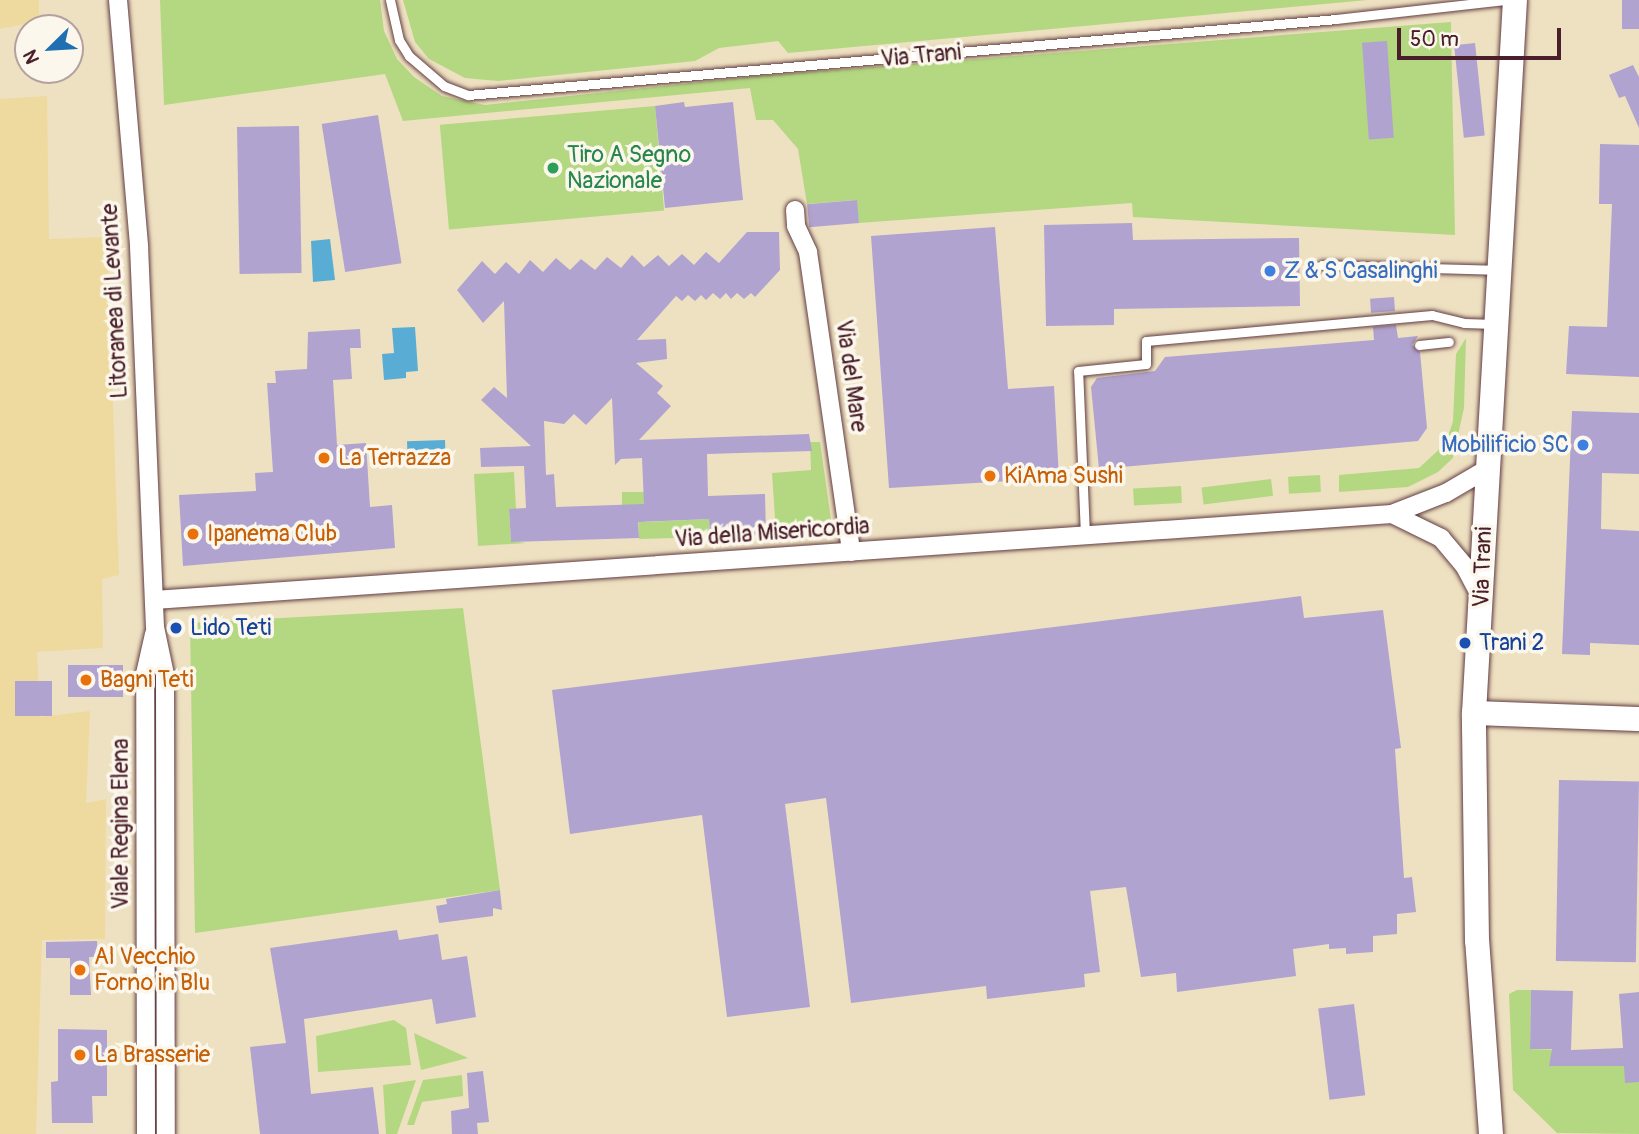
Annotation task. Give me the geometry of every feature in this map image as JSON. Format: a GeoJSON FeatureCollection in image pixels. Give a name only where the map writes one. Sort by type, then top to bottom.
{"type":"FeatureCollection","features":[{"type":"Feature","properties":{"kind":"main road","name":"Via Trani"},"geometry":{"type":"LineString","coordinates":[[1491,1134],[1477,941],[1474,713],[1515,0]]}},
{"type":"Feature","properties":{"kind":"main road"},"geometry":{"type":"LineString","coordinates":[[1474,713],[1639,719]]}},
{"type":"Feature","properties":{"kind":"street","name":"Litoranea di Levante"},"geometry":{"type":"LineString","coordinates":[[118,0],[139,246],[155,600]]}},
{"type":"Feature","properties":{"kind":"street","name":"Via del Mare"},"geometry":{"type":"LineString","coordinates":[[795,210],[796,226],[808,252],[851,552]]}},
{"type":"Feature","properties":{"kind":"street","name":"Via della Misericordia"},"geometry":{"type":"LineString","coordinates":[[155,600],[1392,514],[1446,493],[1487,470]]}},
{"type":"Feature","properties":{"kind":"street"},"geometry":{"type":"LineString","coordinates":[[1392,514],[1441,538],[1465,567],[1482,598]]}},
{"type":"Feature","properties":{"kind":"street","name":"Viale Regina Elena"},"geometry":{"type":"LineString","coordinates":[[155,600],[155,627],[165,675],[166,1134]]}},
{"type":"Feature","properties":{"kind":"street","name":"Viale Regina Elena"},"geometry":{"type":"LineString","coordinates":[[146,1134],[145,674],[155,627]]}},
{"type":"Feature","properties":{"kind":"street"},"geometry":{"type":"LineString","coordinates":[[147,1022],[166,1022]]}},
{"type":"Feature","properties":{"kind":"lane","name":"Via Trani"},"geometry":{"type":"LineString","coordinates":[[390,0],[399,40],[409,57],[444,86],[468,95],[1336,19],[1505,0]]}},
{"type":"Feature","properties":{"kind":"lane"},"geometry":{"type":"LineString","coordinates":[[1322,265],[1499,270]]}},
{"type":"Feature","properties":{"kind":"lane"},"geometry":{"type":"LineString","coordinates":[[1085,535],[1078,370],[1146,364],[1146,341],[1432,315],[1464,323],[1497,324]]}},
{"type":"Feature","properties":{"kind":"lane"},"geometry":{"type":"LineString","coordinates":[[1419,345],[1449,342]]}},
{"type":"Feature","properties":{"kind":"green space"},"geometry":{"type":"Polygon","coordinates":[[[160,0],[380,0],[384,31],[397,59],[414,77],[442,96],[485,105],[758,76],[1451,22],[1455,235],[1133,217],[1132,203],[859,223],[856,200],[807,204],[798,149],[773,120],[756,120],[750,88],[403,121],[385,74],[164,105],[160,0]]]}},
{"type":"Feature","properties":{"kind":"green space"},"geometry":{"type":"Polygon","coordinates":[[[403,0],[1368,0],[788,53],[778,41],[719,48],[695,61],[498,81],[465,78],[429,59],[415,42],[403,0]]]}},
{"type":"Feature","properties":{"kind":"green space","name":"Tiro A Segno Nazionale"},"geometry":{"type":"Polygon","coordinates":[[[655,106],[664,211],[449,229],[440,125],[655,106]]]}},
{"type":"Feature","properties":{"kind":"green space"},"geometry":{"type":"Polygon","coordinates":[[[1466,338],[1464,408],[1453,458],[1438,472],[1408,487],[1339,492],[1339,475],[1419,468],[1446,443],[1453,421],[1456,354],[1466,338]]]}},
{"type":"Feature","properties":{"kind":"green space"},"geometry":{"type":"Polygon","coordinates":[[[810,442],[820,442],[832,527],[776,533],[772,473],[811,470],[810,442]]]}},
{"type":"Feature","properties":{"kind":"green space"},"geometry":{"type":"Polygon","coordinates":[[[514,472],[516,509],[509,510],[511,541],[526,543],[478,546],[474,474],[514,472]]]}},
{"type":"Feature","properties":{"kind":"green space"},"geometry":{"type":"Polygon","coordinates":[[[1320,475],[1321,492],[1289,494],[1288,477],[1320,475]]]}},
{"type":"Feature","properties":{"kind":"green space"},"geometry":{"type":"Polygon","coordinates":[[[1271,479],[1273,496],[1204,504],[1202,488],[1271,479]]]}},
{"type":"Feature","properties":{"kind":"green space"},"geometry":{"type":"Polygon","coordinates":[[[1181,486],[1182,503],[1134,505],[1133,489],[1181,486]]]}},
{"type":"Feature","properties":{"kind":"green space"},"geometry":{"type":"Polygon","coordinates":[[[622,492],[644,492],[645,522],[709,519],[710,537],[639,539],[638,509],[622,509],[622,492]]]}},
{"type":"Feature","properties":{"kind":"green space"},"geometry":{"type":"Polygon","coordinates":[[[463,608],[500,890],[195,933],[190,623],[463,608]]]}},
{"type":"Feature","properties":{"kind":"green space"},"geometry":{"type":"Polygon","coordinates":[[[1517,990],[1531,990],[1530,1049],[1566,1050],[1639,1066],[1639,1134],[1557,1133],[1513,1090],[1509,994],[1517,990]]]}},
{"type":"Feature","properties":{"kind":"green space"},"geometry":{"type":"Polygon","coordinates":[[[394,1020],[406,1028],[411,1065],[318,1072],[316,1036],[394,1020]]]}},
{"type":"Feature","properties":{"kind":"green space"},"geometry":{"type":"Polygon","coordinates":[[[414,1033],[468,1058],[421,1070],[414,1033]]]}},
{"type":"Feature","properties":{"kind":"green space"},"geometry":{"type":"Polygon","coordinates":[[[462,1075],[463,1096],[422,1102],[414,1125],[407,1125],[423,1080],[462,1075]]]}},
{"type":"Feature","properties":{"kind":"green space"},"geometry":{"type":"Polygon","coordinates":[[[416,1080],[397,1134],[386,1134],[383,1085],[416,1080]]]}},
{"type":"Feature","properties":{"kind":"sand"},"geometry":{"type":"Polygon","coordinates":[[[0,0],[39,0],[39,14],[14,14],[14,26],[0,29],[0,0]]]}},
{"type":"Feature","properties":{"kind":"sand"},"geometry":{"type":"Polygon","coordinates":[[[47,96],[49,239],[107,237],[119,575],[102,579],[103,648],[37,652],[40,717],[90,711],[86,803],[106,799],[105,939],[42,940],[36,1134],[0,1134],[0,99],[47,96]]]}},
{"type":"Feature","properties":{"kind":"water"},"geometry":{"type":"Polygon","coordinates":[[[330,239],[335,280],[313,282],[311,241],[330,239]]]}},
{"type":"Feature","properties":{"kind":"water"},"geometry":{"type":"Polygon","coordinates":[[[415,327],[418,371],[406,372],[406,378],[384,380],[382,354],[394,353],[392,328],[415,327]]]}},
{"type":"Feature","properties":{"kind":"water"},"geometry":{"type":"Polygon","coordinates":[[[445,440],[446,463],[408,464],[407,441],[445,440]]]}},
{"type":"Feature","properties":{"kind":"building"},"geometry":{"type":"Polygon","coordinates":[[[1622,0],[1639,0],[1639,29],[1622,29],[1622,0]]]}},
{"type":"Feature","properties":{"kind":"building"},"geometry":{"type":"Polygon","coordinates":[[[1387,41],[1394,138],[1369,140],[1362,43],[1387,41]]]}},
{"type":"Feature","properties":{"kind":"building"},"geometry":{"type":"Polygon","coordinates":[[[1475,43],[1485,135],[1464,138],[1454,45],[1475,43]]]}},
{"type":"Feature","properties":{"kind":"building"},"geometry":{"type":"Polygon","coordinates":[[[1633,65],[1639,77],[1639,128],[1625,96],[1619,98],[1609,75],[1633,65]]]}},
{"type":"Feature","properties":{"kind":"building","name":"Tiro A Segno Nazionale"},"geometry":{"type":"Polygon","coordinates":[[[684,102],[685,107],[733,102],[743,200],[665,208],[655,106],[684,102]]]}},
{"type":"Feature","properties":{"kind":"building"},"geometry":{"type":"Polygon","coordinates":[[[378,115],[401,263],[345,272],[322,124],[378,115]]]}},
{"type":"Feature","properties":{"kind":"building"},"geometry":{"type":"Polygon","coordinates":[[[299,126],[302,273],[240,274],[237,127],[299,126]]]}},
{"type":"Feature","properties":{"kind":"building"},"geometry":{"type":"Polygon","coordinates":[[[1600,144],[1639,145],[1639,377],[1566,374],[1569,326],[1607,327],[1612,204],[1599,204],[1600,144]]]}},
{"type":"Feature","properties":{"kind":"building"},"geometry":{"type":"Polygon","coordinates":[[[857,200],[859,223],[809,227],[807,204],[857,200]]]}},
{"type":"Feature","properties":{"kind":"building"},"geometry":{"type":"Polygon","coordinates":[[[1132,223],[1133,240],[1299,238],[1300,306],[1114,309],[1114,325],[1046,326],[1044,225],[1132,223]]]}},
{"type":"Feature","properties":{"kind":"building"},"geometry":{"type":"Polygon","coordinates":[[[995,227],[1008,389],[1054,386],[1059,478],[889,488],[871,236],[995,227]]]}},
{"type":"Feature","properties":{"kind":"building"},"geometry":{"type":"Polygon","coordinates":[[[747,232],[779,232],[780,270],[755,297],[751,293],[744,299],[737,293],[731,299],[726,293],[720,299],[713,293],[706,300],[701,295],[695,301],[688,295],[682,301],[676,296],[637,340],[666,339],[667,359],[636,363],[663,386],[657,393],[671,406],[639,440],[809,434],[812,451],[707,454],[708,496],[765,494],[766,535],[710,537],[709,519],[638,522],[639,538],[511,542],[509,509],[526,508],[524,466],[481,467],[480,448],[531,446],[481,400],[494,387],[507,398],[504,301],[483,323],[457,290],[482,261],[495,274],[506,262],[519,274],[530,260],[543,272],[556,258],[570,270],[581,259],[595,270],[607,257],[621,268],[632,255],[644,267],[658,255],[669,266],[682,254],[694,265],[706,252],[719,263],[747,232]],[[612,398],[586,425],[574,414],[564,424],[544,421],[546,475],[554,474],[556,507],[644,504],[642,458],[621,459],[615,465],[612,398]]]}},
{"type":"Feature","properties":{"kind":"building"},"geometry":{"type":"Polygon","coordinates":[[[1394,297],[1395,311],[1371,313],[1370,299],[1394,297]]]}},
{"type":"Feature","properties":{"kind":"building"},"geometry":{"type":"Polygon","coordinates":[[[1396,325],[1398,338],[1418,336],[1412,345],[1420,352],[1427,428],[1418,441],[1099,469],[1091,387],[1097,378],[1155,371],[1165,357],[1374,340],[1373,327],[1396,325]]]}},
{"type":"Feature","properties":{"kind":"building","name":"La Terrazza"},"geometry":{"type":"Polygon","coordinates":[[[360,329],[361,348],[350,348],[352,379],[333,380],[337,445],[366,443],[370,507],[392,505],[395,548],[183,566],[179,495],[256,491],[255,473],[273,472],[267,383],[276,383],[275,371],[307,369],[308,332],[360,329]]]}},
{"type":"Feature","properties":{"kind":"building"},"geometry":{"type":"Polygon","coordinates":[[[1572,411],[1639,413],[1639,474],[1602,473],[1601,529],[1639,531],[1639,645],[1590,643],[1590,655],[1562,654],[1572,411]]]}},
{"type":"Feature","properties":{"kind":"building"},"geometry":{"type":"Polygon","coordinates":[[[1301,596],[1304,618],[1383,610],[1401,748],[1395,749],[1404,878],[1412,877],[1416,912],[1397,914],[1397,934],[1373,936],[1373,952],[1346,954],[1346,948],[1329,949],[1329,944],[1293,949],[1296,976],[1177,992],[1176,973],[1141,977],[1126,887],[1090,891],[1100,972],[1084,974],[1085,987],[987,999],[986,986],[851,1003],[826,798],[785,804],[810,1007],[727,1017],[702,815],[570,834],[552,690],[1301,596]]]}},
{"type":"Feature","properties":{"kind":"building"},"geometry":{"type":"Polygon","coordinates":[[[68,665],[123,665],[123,697],[68,697],[68,665]]]}},
{"type":"Feature","properties":{"kind":"building"},"geometry":{"type":"Polygon","coordinates":[[[15,681],[52,681],[52,716],[15,716],[15,681]]]}},
{"type":"Feature","properties":{"kind":"building"},"geometry":{"type":"Polygon","coordinates":[[[1559,780],[1639,781],[1636,962],[1556,961],[1559,780]]]}},
{"type":"Feature","properties":{"kind":"building"},"geometry":{"type":"Polygon","coordinates":[[[500,890],[502,910],[493,908],[493,916],[439,923],[436,906],[447,904],[446,899],[500,890]]]}},
{"type":"Feature","properties":{"kind":"building"},"geometry":{"type":"Polygon","coordinates":[[[397,930],[399,940],[438,934],[442,960],[467,956],[476,1017],[436,1024],[432,999],[304,1019],[311,1094],[373,1087],[379,1134],[260,1134],[250,1047],[286,1043],[270,948],[397,930]]]}},
{"type":"Feature","properties":{"kind":"building"},"geometry":{"type":"Polygon","coordinates":[[[97,941],[98,957],[89,957],[91,995],[70,995],[70,958],[46,958],[46,942],[97,941]]]}},
{"type":"Feature","properties":{"kind":"building"},"geometry":{"type":"Polygon","coordinates":[[[1531,990],[1573,991],[1571,1050],[1623,1048],[1619,994],[1639,992],[1639,1082],[1625,1083],[1624,1066],[1549,1066],[1552,1049],[1530,1049],[1531,990]]]}},
{"type":"Feature","properties":{"kind":"building"},"geometry":{"type":"Polygon","coordinates":[[[1354,1004],[1365,1095],[1329,1100],[1318,1008],[1354,1004]]]}},
{"type":"Feature","properties":{"kind":"building"},"geometry":{"type":"Polygon","coordinates":[[[58,1029],[107,1030],[107,1096],[92,1096],[93,1123],[52,1123],[51,1082],[58,1081],[58,1029]]]}},
{"type":"Feature","properties":{"kind":"building"},"geometry":{"type":"Polygon","coordinates":[[[483,1071],[489,1122],[477,1123],[478,1134],[452,1134],[451,1111],[469,1108],[467,1073],[483,1071]]]}},
{"type":"Feature","properties":{"kind":"place","name":"Tiro A Segno Nazionale"},"geometry":{"type":"Point","coordinates":[553,168]}},
{"type":"Feature","properties":{"kind":"place","name":"Z & S Casalinghi"},"geometry":{"type":"Point","coordinates":[1270,271]}},
{"type":"Feature","properties":{"kind":"place","name":"Mobilificio SC"},"geometry":{"type":"Point","coordinates":[1583,445]}},
{"type":"Feature","properties":{"kind":"place","name":"La Terrazza"},"geometry":{"type":"Point","coordinates":[324,458]}},
{"type":"Feature","properties":{"kind":"place","name":"KiAma Sushi"},"geometry":{"type":"Point","coordinates":[990,476]}},
{"type":"Feature","properties":{"kind":"place","name":"Ipanema Club"},"geometry":{"type":"Point","coordinates":[193,534]}},
{"type":"Feature","properties":{"kind":"place","name":"Lido Teti"},"geometry":{"type":"Point","coordinates":[176,628]}},
{"type":"Feature","properties":{"kind":"place","name":"Trani 2"},"geometry":{"type":"Point","coordinates":[1465,643]}},
{"type":"Feature","properties":{"kind":"place","name":"Bagni Teti"},"geometry":{"type":"Point","coordinates":[86,680]}},
{"type":"Feature","properties":{"kind":"place","name":"Al Vecchio Forno in Blu"},"geometry":{"type":"Point","coordinates":[80,970]}},
{"type":"Feature","properties":{"kind":"place","name":"La Brasserie"},"geometry":{"type":"Point","coordinates":[80,1055]}}]}
